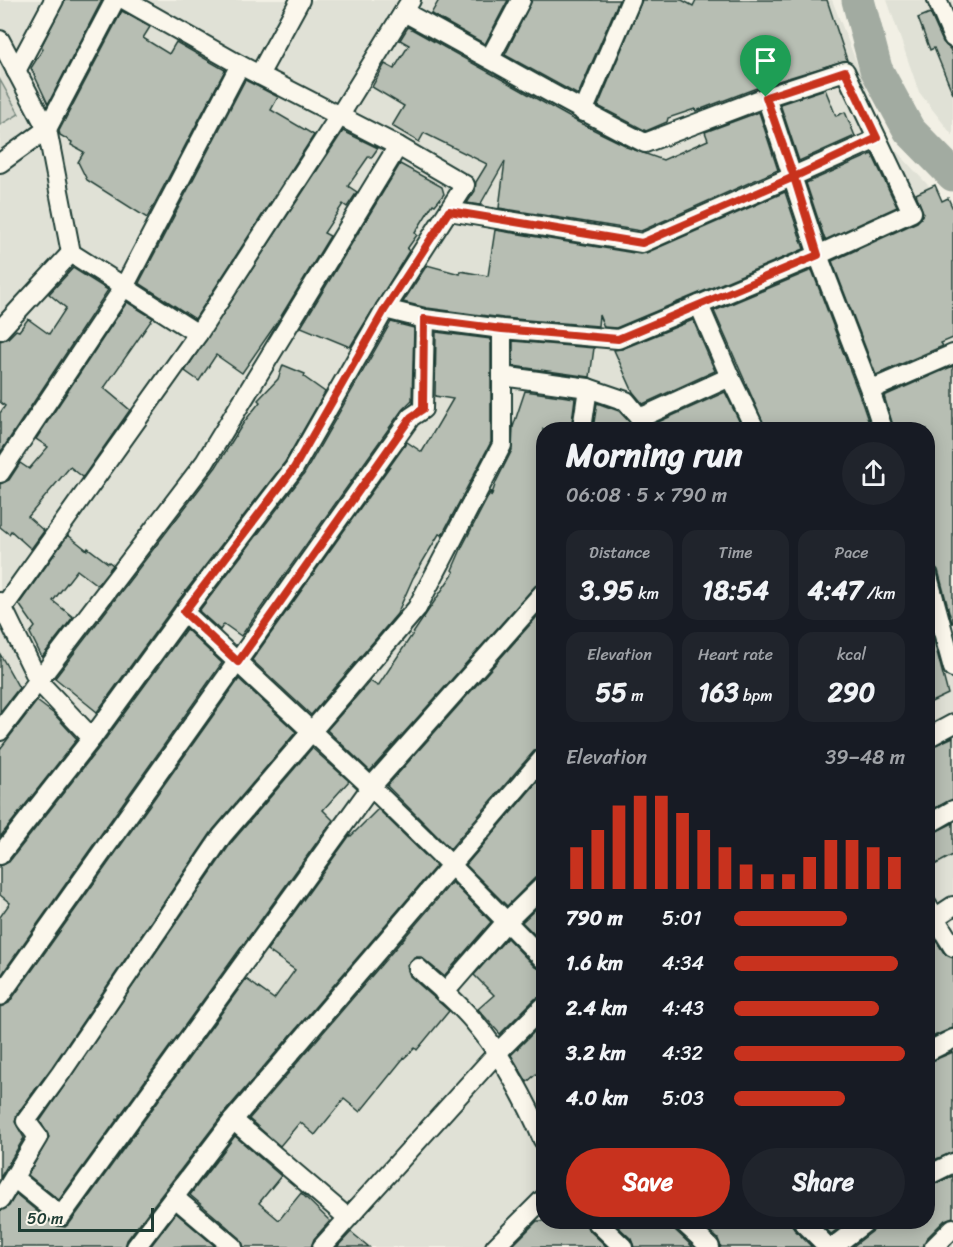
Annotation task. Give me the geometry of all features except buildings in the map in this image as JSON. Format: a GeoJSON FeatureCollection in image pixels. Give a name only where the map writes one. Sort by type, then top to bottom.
{"type":"FeatureCollection","features":[{"type":"Feature","properties":{"kind":"street"},"geometry":{"type":"LineString","coordinates":[[16,71],[54,0]]}},
{"type":"Feature","properties":{"kind":"street"},"geometry":{"type":"LineString","coordinates":[[0,163],[48,129],[114,0]]}},
{"type":"Feature","properties":{"kind":"street"},"geometry":{"type":"LineString","coordinates":[[0,855],[92,738],[184,612],[294,468],[385,309],[465,185],[398,146],[240,65],[125,0]]}},
{"type":"Feature","properties":{"kind":"street"},"geometry":{"type":"LineString","coordinates":[[259,75],[300,0]]}},
{"type":"Feature","properties":{"kind":"street"},"geometry":{"type":"LineString","coordinates":[[490,58],[521,0]]}},
{"type":"Feature","properties":{"kind":"street"},"geometry":{"type":"LineString","coordinates":[[583,112],[631,0]]}},
{"type":"Feature","properties":{"kind":"street"},"geometry":{"type":"LineString","coordinates":[[937,0],[953,38]]}},
{"type":"Feature","properties":{"kind":"street"},"geometry":{"type":"LineString","coordinates":[[92,738],[39,682],[1,607],[198,334],[340,115],[407,6],[583,112],[645,143],[766,97],[845,71],[912,212],[818,255],[618,339],[502,329],[424,319],[385,309]]}},
{"type":"Feature","properties":{"kind":"street"},"geometry":{"type":"LineString","coordinates":[[0,40],[48,129],[71,253],[198,334]]}},
{"type":"Feature","properties":{"kind":"street"},"geometry":{"type":"LineString","coordinates":[[0,473],[124,287],[240,65]]}},
{"type":"Feature","properties":{"kind":"street"},"geometry":{"type":"LineString","coordinates":[[766,97],[818,255],[881,422]]}},
{"type":"Feature","properties":{"kind":"street"},"geometry":{"type":"LineString","coordinates":[[449,211],[642,243],[877,138]]}},
{"type":"Feature","properties":{"kind":"street"},"geometry":{"type":"LineString","coordinates":[[0,731],[205,462],[398,146]]}},
{"type":"Feature","properties":{"kind":"street"},"geometry":{"type":"LineString","coordinates":[[0,330],[71,253]]}},
{"type":"Feature","properties":{"kind":"street"},"geometry":{"type":"LineString","coordinates":[[699,305],[752,422]]}},
{"type":"Feature","properties":{"kind":"street"},"geometry":{"type":"LineString","coordinates":[[0,996],[411,417],[423,409],[424,319]]}},
{"type":"Feature","properties":{"kind":"street"},"geometry":{"type":"LineString","coordinates":[[0,1200],[38,1137],[26,1121],[222,836],[417,608],[502,444],[502,329]]}},
{"type":"Feature","properties":{"kind":"street"},"geometry":{"type":"LineString","coordinates":[[870,390],[953,354]]}},
{"type":"Feature","properties":{"kind":"street"},"geometry":{"type":"LineString","coordinates":[[502,376],[588,387],[626,401],[639,422]]}},
{"type":"Feature","properties":{"kind":"street"},"geometry":{"type":"LineString","coordinates":[[644,422],[730,377]]}},
{"type":"Feature","properties":{"kind":"street"},"geometry":{"type":"LineString","coordinates":[[583,422],[588,387]]}},
{"type":"Feature","properties":{"kind":"street"},"geometry":{"type":"LineString","coordinates":[[14,1178],[61,1216],[371,787],[536,601]]}},
{"type":"Feature","properties":{"kind":"street"},"geometry":{"type":"LineString","coordinates":[[184,612],[371,787],[536,952]]}},
{"type":"Feature","properties":{"kind":"street"},"geometry":{"type":"LineString","coordinates":[[935,627],[953,668]]}},
{"type":"Feature","properties":{"kind":"street"},"geometry":{"type":"LineString","coordinates":[[935,734],[953,724]]}},
{"type":"Feature","properties":{"kind":"street"},"geometry":{"type":"LineString","coordinates":[[136,1247],[233,1120],[536,766]]}},
{"type":"Feature","properties":{"kind":"street"},"geometry":{"type":"LineString","coordinates":[[935,820],[953,810]]}},
{"type":"Feature","properties":{"kind":"street"},"geometry":{"type":"LineString","coordinates":[[444,993],[506,922],[536,893]]}},
{"type":"Feature","properties":{"kind":"street"},"geometry":{"type":"LineString","coordinates":[[935,913],[953,906]]}},
{"type":"Feature","properties":{"kind":"street"},"geometry":{"type":"LineString","coordinates":[[935,923],[953,947]]}},
{"type":"Feature","properties":{"kind":"street"},"geometry":{"type":"LineString","coordinates":[[418,968],[475,1022],[536,1113]]}},
{"type":"Feature","properties":{"kind":"street"},"geometry":{"type":"LineString","coordinates":[[322,1247],[497,1053],[536,1014]]}},
{"type":"Feature","properties":{"kind":"street"},"geometry":{"type":"LineString","coordinates":[[935,1048],[953,1039]]}},
{"type":"Feature","properties":{"kind":"street"},"geometry":{"type":"LineString","coordinates":[[233,1120],[348,1218]]}},
{"type":"Feature","properties":{"kind":"street"},"geometry":{"type":"LineString","coordinates":[[935,1172],[953,1163]]}},
{"type":"Feature","properties":{"kind":"street"},"geometry":{"type":"LineString","coordinates":[[174,1197],[233,1247]]}},
{"type":"Feature","properties":{"kind":"street"},"geometry":{"type":"LineString","coordinates":[[495,1247],[536,1206]]}},
{"type":"Feature","properties":{"kind":"street"},"geometry":{"type":"LineString","coordinates":[[934,1247],[953,1228]]}},
{"type":"Feature","properties":{"kind":"street"},"geometry":{"type":"LineString","coordinates":[[604,1229],[623,1247]]}},
{"type":"Feature","properties":{"kind":"street"},"geometry":{"type":"LineString","coordinates":[[691,1229],[710,1247]]}},
{"type":"Feature","properties":{"kind":"street"},"geometry":{"type":"LineString","coordinates":[[810,1229],[828,1247]]}},
{"type":"Feature","properties":{"kind":"street"},"geometry":{"type":"LineString","coordinates":[[833,1247],[857,1229]]}},
{"type":"Feature","properties":{"kind":"shaded area"},"geometry":{"type":"Polygon","coordinates":[[[0,0],[832,0],[887,141],[953,212],[953,1247],[0,1247],[0,0]]]}},
{"type":"Feature","properties":{"kind":"shaded area"},"geometry":{"type":"Polygon","coordinates":[[[887,0],[953,0],[953,136],[919,92],[887,0]]]}},
{"type":"Feature","properties":{"kind":"shaded area"},"geometry":{"type":"Polygon","coordinates":[[[0,80],[19,114],[0,125],[0,80]]]}},
{"type":"Feature","properties":{"kind":"waterway"},"geometry":{"type":"LineString","coordinates":[[858,0],[876,69],[909,130],[953,175]]}},
{"type":"Feature","properties":{"kind":"route"},"geometry":{"type":"LineString","coordinates":[[766,97],[794,177],[642,243],[449,211],[385,309],[294,468],[184,612],[238,662],[411,417],[423,409],[424,319],[502,329],[618,339],[818,255],[794,177],[877,138],[845,71],[766,97]]}}]}
